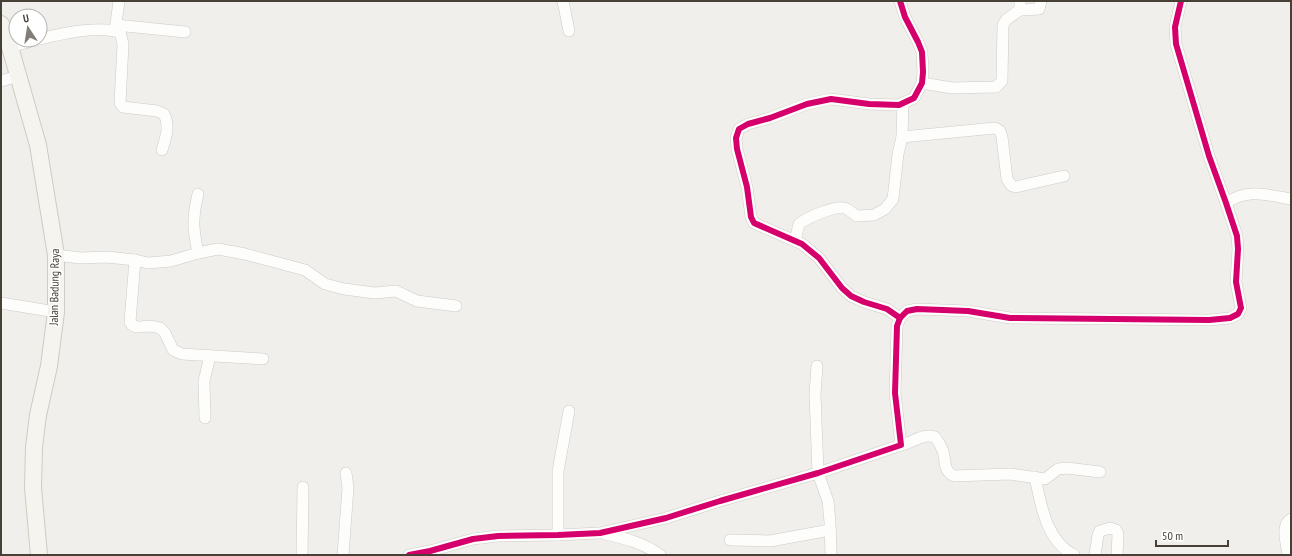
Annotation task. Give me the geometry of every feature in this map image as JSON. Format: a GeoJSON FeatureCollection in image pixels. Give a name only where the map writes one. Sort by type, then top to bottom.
{"type":"FeatureCollection","features":[{"type":"Feature","properties":{"kind":"main road","name":"Jalan Badung Raya"},"geometry":{"type":"LineString","coordinates":[[1,24],[8,42]]}},
{"type":"Feature","properties":{"kind":"main road","name":"Jalan Badung Raya"},"geometry":{"type":"LineString","coordinates":[[10,48],[38,145],[56,255],[56,312],[49,366],[38,415],[34,446],[33,488],[39,555]]}},
{"type":"Feature","properties":{"kind":"street"},"geometry":{"type":"LineString","coordinates":[[115,28],[119,1]]}},
{"type":"Feature","properties":{"kind":"street"},"geometry":{"type":"LineString","coordinates":[[563,1],[569,31]]}},
{"type":"Feature","properties":{"kind":"street"},"geometry":{"type":"LineString","coordinates":[[900,1],[903,12],[922,52],[922,83],[914,98],[899,104],[869,104],[831,99],[807,104],[739,128],[736,138],[737,149],[747,187],[751,217],[754,223],[802,244],[819,258],[842,288],[852,296],[864,302],[887,309],[900,318]]}},
{"type":"Feature","properties":{"kind":"street"},"geometry":{"type":"LineString","coordinates":[[922,83],[952,88],[996,87],[999,85],[1002,81],[1003,25],[1021,5],[1022,10],[1039,9],[1041,1]]}},
{"type":"Feature","properties":{"kind":"street"},"geometry":{"type":"LineString","coordinates":[[901,445],[895,393],[897,326],[900,318],[907,311],[917,309],[968,311],[1010,318],[1159,320],[1230,318],[1238,314],[1241,308],[1236,282],[1238,249],[1237,236],[1209,156],[1176,44],[1175,27],[1181,1]]}},
{"type":"Feature","properties":{"kind":"street"},"geometry":{"type":"LineString","coordinates":[[115,28],[120,32],[123,44],[120,102],[123,107],[157,111],[164,114],[168,130],[162,150]]}},
{"type":"Feature","properties":{"kind":"street"},"geometry":{"type":"LineString","coordinates":[[48,37],[87,30],[108,30],[115,28],[185,32]]}},
{"type":"Feature","properties":{"kind":"street"},"geometry":{"type":"LineString","coordinates":[[1,81],[18,76]]}},
{"type":"Feature","properties":{"kind":"street"},"geometry":{"type":"LineString","coordinates":[[795,241],[799,224],[803,220],[829,209],[843,208],[857,216],[863,217],[874,215],[885,209],[893,199],[898,154],[902,138],[903,103]]}},
{"type":"Feature","properties":{"kind":"street"},"geometry":{"type":"LineString","coordinates":[[902,138],[995,128],[1000,131],[1002,137],[1007,179],[1012,186],[1016,187],[1064,176]]}},
{"type":"Feature","properties":{"kind":"street"},"geometry":{"type":"LineString","coordinates":[[1226,202],[1242,194],[1253,193],[1291,199]]}},
{"type":"Feature","properties":{"kind":"street"},"geometry":{"type":"LineString","coordinates":[[198,194],[193,224],[198,253]]}},
{"type":"Feature","properties":{"kind":"street"},"geometry":{"type":"LineString","coordinates":[[56,255],[80,258],[102,257],[148,262],[171,261],[218,249],[305,270],[325,284],[344,289],[375,293],[396,291],[417,301],[456,306]]}},
{"type":"Feature","properties":{"kind":"street"},"geometry":{"type":"LineString","coordinates":[[135,260],[130,322],[132,326],[138,328],[148,326],[160,328],[172,350],[182,354],[263,359]]}},
{"type":"Feature","properties":{"kind":"street"},"geometry":{"type":"LineString","coordinates":[[1,303],[56,312]]}},
{"type":"Feature","properties":{"kind":"street"},"geometry":{"type":"LineString","coordinates":[[206,418],[204,381],[210,356]]}},
{"type":"Feature","properties":{"kind":"street"},"geometry":{"type":"LineString","coordinates":[[817,366],[815,394],[818,473],[828,501],[831,555]]}},
{"type":"Feature","properties":{"kind":"street"},"geometry":{"type":"LineString","coordinates":[[558,536],[558,471],[569,411]]}},
{"type":"Feature","properties":{"kind":"street"},"geometry":{"type":"LineString","coordinates":[[415,554],[452,546],[473,539],[498,536],[558,536],[600,533],[666,518],[818,473],[912,442],[928,435],[934,437],[943,450],[946,470],[954,476],[1010,474],[1045,479],[1048,478],[1055,470],[1067,468],[1100,472]]}},
{"type":"Feature","properties":{"kind":"street"},"geometry":{"type":"LineString","coordinates":[[343,555],[348,482],[346,473]]}},
{"type":"Feature","properties":{"kind":"street"},"geometry":{"type":"LineString","coordinates":[[1034,477],[1044,517],[1052,533],[1066,551],[1074,555]]}},
{"type":"Feature","properties":{"kind":"street"},"geometry":{"type":"LineString","coordinates":[[302,555],[303,486]]}},
{"type":"Feature","properties":{"kind":"street"},"geometry":{"type":"LineString","coordinates":[[1288,555],[1285,527],[1287,521],[1291,519]]}},
{"type":"Feature","properties":{"kind":"street"},"geometry":{"type":"LineString","coordinates":[[1095,555],[1100,531],[1110,528],[1116,530],[1118,534],[1117,555]]}},
{"type":"Feature","properties":{"kind":"street"},"geometry":{"type":"LineString","coordinates":[[730,540],[770,541],[830,530]]}},
{"type":"Feature","properties":{"kind":"street"},"geometry":{"type":"LineString","coordinates":[[600,533],[620,537],[639,544],[660,555]]}},
{"type":"Feature","properties":{"kind":"cycle path"},"geometry":{"type":"LineString","coordinates":[[900,1],[905,17],[922,52],[922,83],[914,98],[899,105],[869,104],[831,99],[807,104],[770,118],[748,124],[739,129],[736,138],[737,149],[747,187],[751,217],[754,223],[802,244],[819,258],[842,288],[851,296],[864,302],[887,309],[900,318]]}},
{"type":"Feature","properties":{"kind":"cycle path"},"geometry":{"type":"LineString","coordinates":[[409,555],[430,551],[473,539],[498,536],[600,533],[666,518],[818,473],[901,445],[895,393],[897,326],[900,318],[907,311],[917,309],[968,311],[1010,318],[1209,320],[1230,318],[1238,314],[1241,308],[1236,282],[1238,249],[1237,236],[1209,156],[1176,44],[1175,27],[1181,1]]}}]}
